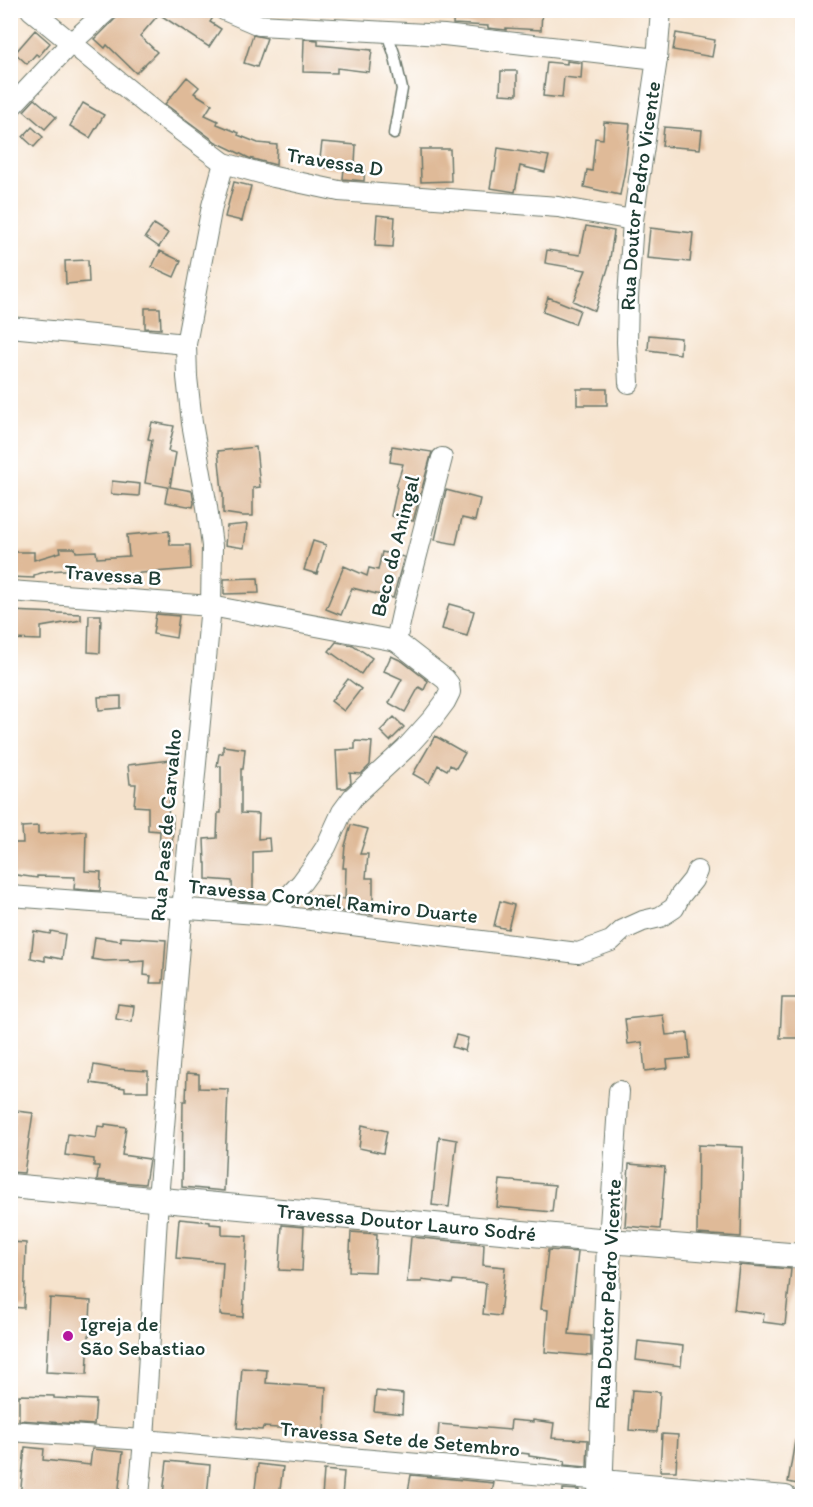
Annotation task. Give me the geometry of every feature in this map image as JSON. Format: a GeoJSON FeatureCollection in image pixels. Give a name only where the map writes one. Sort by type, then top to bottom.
{"type":"FeatureCollection","features":[{"type":"Feature","properties":{"kind":"street","name":"Travessa D"},"geometry":{"type":"LineString","coordinates":[[31,10],[224,163],[339,191],[558,207],[633,220]]}},
{"type":"Feature","properties":{"kind":"street"},"geometry":{"type":"LineString","coordinates":[[10,108],[71,43],[108,10]]}},
{"type":"Feature","properties":{"kind":"street"},"geometry":{"type":"LineString","coordinates":[[224,10],[259,25],[444,35],[657,59]]}},
{"type":"Feature","properties":{"kind":"street","name":"Rua Doutor Pedro Vicente"},"geometry":{"type":"LineString","coordinates":[[629,383],[628,298],[633,220],[657,59],[661,10]]}},
{"type":"Feature","properties":{"kind":"street","name":"Rua Paes de Carvalho"},"geometry":{"type":"LineString","coordinates":[[139,1497],[158,1199],[182,909],[211,606],[212,546],[191,411],[186,344],[212,206],[224,163]]}},
{"type":"Feature","properties":{"kind":"street"},"geometry":{"type":"LineString","coordinates":[[10,327],[186,344]]}},
{"type":"Feature","properties":{"kind":"street","name":"Beco do Aningal"},"geometry":{"type":"LineString","coordinates":[[271,915],[310,871],[326,847],[342,812],[353,797],[420,734],[449,696],[450,687],[445,679],[396,641],[442,458]]}},
{"type":"Feature","properties":{"kind":"street","name":"Travessa B"},"geometry":{"type":"LineString","coordinates":[[10,591],[211,606],[396,641]]}},
{"type":"Feature","properties":{"kind":"street","name":"Travessa Coronel Ramiro Duarte"},"geometry":{"type":"LineString","coordinates":[[10,896],[271,915],[578,953],[611,941],[623,930],[643,921],[660,917],[674,908],[697,871]]}},
{"type":"Feature","properties":{"kind":"street","name":"Rua Doutor Pedro Vicente"},"geometry":{"type":"LineString","coordinates":[[600,1489],[609,1241],[619,1091]]}},
{"type":"Feature","properties":{"kind":"street","name":"Travessa Doutor Lauro Sodré"},"geometry":{"type":"LineString","coordinates":[[10,1186],[609,1241],[802,1256]]}},
{"type":"Feature","properties":{"kind":"street","name":"Travessa Sete de Setembro"},"geometry":{"type":"LineString","coordinates":[[10,1431],[144,1440],[600,1489],[786,1497]]}},
{"type":"Feature","properties":{"kind":"lane"},"geometry":{"type":"LineString","coordinates":[[386,31],[394,53],[402,89],[394,134]]}},
{"type":"Feature","properties":{"kind":"building"},"geometry":{"type":"Polygon","coordinates":[[[124,10],[212,10],[214,16],[210,22],[221,29],[209,47],[159,14],[140,36],[157,52],[136,73],[107,45],[105,48],[95,39],[124,10]]]}},
{"type":"Feature","properties":{"kind":"building"},"geometry":{"type":"Polygon","coordinates":[[[454,10],[542,10],[541,30],[506,28],[506,30],[488,28],[488,26],[453,24],[454,10]]]}},
{"type":"Feature","properties":{"kind":"building"},"geometry":{"type":"Polygon","coordinates":[[[35,30],[50,43],[39,56],[36,54],[27,64],[15,53],[35,30]]]}},
{"type":"Feature","properties":{"kind":"building"},"geometry":{"type":"Polygon","coordinates":[[[676,33],[715,40],[712,57],[673,50],[676,33]]]}},
{"type":"Feature","properties":{"kind":"building"},"geometry":{"type":"Polygon","coordinates":[[[253,35],[267,38],[257,67],[244,63],[253,35]]]}},
{"type":"Feature","properties":{"kind":"building"},"geometry":{"type":"Polygon","coordinates":[[[304,39],[318,40],[318,45],[372,50],[369,72],[337,68],[337,73],[303,72],[304,39]]]}},
{"type":"Feature","properties":{"kind":"building"},"geometry":{"type":"Polygon","coordinates":[[[567,61],[582,63],[581,79],[564,77],[562,98],[543,96],[547,62],[567,64],[567,61]]]}},
{"type":"Feature","properties":{"kind":"building"},"geometry":{"type":"Polygon","coordinates":[[[501,71],[517,71],[517,95],[500,94],[501,71]]]}},
{"type":"Feature","properties":{"kind":"building"},"geometry":{"type":"Polygon","coordinates":[[[187,77],[199,87],[194,93],[212,104],[205,115],[218,121],[217,124],[239,133],[238,135],[258,143],[277,145],[276,165],[249,158],[216,142],[165,104],[187,77]]]}},
{"type":"Feature","properties":{"kind":"building"},"geometry":{"type":"Polygon","coordinates":[[[35,99],[56,117],[45,129],[24,111],[35,99]]]}},
{"type":"Feature","properties":{"kind":"building"},"geometry":{"type":"Polygon","coordinates":[[[83,103],[104,115],[90,138],[70,126],[83,103]]]}},
{"type":"Feature","properties":{"kind":"building"},"geometry":{"type":"Polygon","coordinates":[[[604,122],[630,124],[620,195],[584,187],[587,170],[592,171],[595,138],[603,139],[604,122]]]}},
{"type":"Feature","properties":{"kind":"building"},"geometry":{"type":"Polygon","coordinates":[[[32,127],[43,137],[34,147],[23,137],[32,127]]]}},
{"type":"Feature","properties":{"kind":"building"},"geometry":{"type":"Polygon","coordinates":[[[664,127],[702,130],[700,149],[662,146],[664,127]]]}},
{"type":"Feature","properties":{"kind":"building"},"geometry":{"type":"Polygon","coordinates":[[[322,142],[356,145],[355,164],[365,166],[364,181],[343,179],[344,169],[319,167],[322,142]]]}},
{"type":"Feature","properties":{"kind":"building"},"geometry":{"type":"Polygon","coordinates":[[[498,148],[549,156],[545,172],[520,166],[515,192],[490,188],[498,148]]]}},
{"type":"Feature","properties":{"kind":"building"},"geometry":{"type":"Polygon","coordinates":[[[420,149],[450,149],[451,181],[421,182],[420,149]]]}},
{"type":"Feature","properties":{"kind":"building"},"geometry":{"type":"Polygon","coordinates":[[[234,182],[251,186],[242,221],[225,217],[234,182]]]}},
{"type":"Feature","properties":{"kind":"building"},"geometry":{"type":"Polygon","coordinates":[[[377,215],[395,217],[393,247],[375,246],[377,215]]]}},
{"type":"Feature","properties":{"kind":"building"},"geometry":{"type":"Polygon","coordinates":[[[154,224],[168,233],[159,247],[145,237],[154,224]]]}},
{"type":"Feature","properties":{"kind":"building"},"geometry":{"type":"Polygon","coordinates":[[[586,226],[614,231],[609,265],[595,311],[573,301],[586,270],[545,263],[547,250],[580,255],[586,226]]]}},
{"type":"Feature","properties":{"kind":"building"},"geometry":{"type":"Polygon","coordinates":[[[650,228],[693,233],[690,262],[647,258],[650,228]]]}},
{"type":"Feature","properties":{"kind":"building"},"geometry":{"type":"Polygon","coordinates":[[[160,251],[181,261],[174,277],[152,267],[160,251]]]}},
{"type":"Feature","properties":{"kind":"building"},"geometry":{"type":"Polygon","coordinates":[[[88,260],[89,282],[66,284],[65,261],[88,260]]]}},
{"type":"Feature","properties":{"kind":"building"},"geometry":{"type":"Polygon","coordinates":[[[548,297],[580,310],[575,324],[543,312],[548,297]]]}},
{"type":"Feature","properties":{"kind":"building"},"geometry":{"type":"Polygon","coordinates":[[[145,308],[160,308],[161,329],[145,328],[145,308]]]}},
{"type":"Feature","properties":{"kind":"building"},"geometry":{"type":"Polygon","coordinates":[[[649,335],[681,338],[680,354],[648,350],[649,335]]]}},
{"type":"Feature","properties":{"kind":"building"},"geometry":{"type":"Polygon","coordinates":[[[577,389],[607,389],[607,405],[577,405],[577,389]]]}},
{"type":"Feature","properties":{"kind":"building"},"geometry":{"type":"Polygon","coordinates":[[[152,422],[174,426],[168,451],[176,453],[170,487],[192,491],[193,507],[165,502],[168,487],[145,483],[152,440],[148,439],[152,422]]]}},
{"type":"Feature","properties":{"kind":"building"},"geometry":{"type":"Polygon","coordinates":[[[392,446],[432,452],[413,521],[391,516],[403,464],[390,462],[392,446]]]}},
{"type":"Feature","properties":{"kind":"building"},"geometry":{"type":"Polygon","coordinates":[[[256,447],[260,487],[253,488],[253,516],[223,513],[218,451],[256,447]]]}},
{"type":"Feature","properties":{"kind":"building"},"geometry":{"type":"Polygon","coordinates":[[[112,481],[140,484],[139,496],[111,494],[112,481]]]}},
{"type":"Feature","properties":{"kind":"building"},"geometry":{"type":"Polygon","coordinates":[[[446,490],[480,499],[475,521],[462,518],[456,544],[435,540],[446,490]]]}},
{"type":"Feature","properties":{"kind":"building"},"geometry":{"type":"Polygon","coordinates":[[[247,524],[244,548],[225,545],[227,526],[247,524]]]}},
{"type":"Feature","properties":{"kind":"building"},"geometry":{"type":"Polygon","coordinates":[[[169,531],[170,545],[190,545],[191,569],[117,575],[118,580],[104,581],[103,576],[81,578],[80,569],[48,571],[34,575],[34,578],[10,577],[10,552],[34,552],[34,560],[61,552],[60,548],[75,548],[76,552],[96,551],[97,558],[129,556],[127,535],[169,531]]]}},
{"type":"Feature","properties":{"kind":"building"},"geometry":{"type":"Polygon","coordinates":[[[313,541],[326,545],[317,574],[304,570],[313,541]]]}},
{"type":"Feature","properties":{"kind":"building"},"geometry":{"type":"Polygon","coordinates":[[[382,552],[404,557],[393,598],[352,588],[341,615],[326,609],[344,566],[367,576],[369,568],[378,570],[382,552]]]}},
{"type":"Feature","properties":{"kind":"building"},"geometry":{"type":"Polygon","coordinates":[[[258,578],[259,593],[224,594],[224,579],[258,578]]]}},
{"type":"Feature","properties":{"kind":"building"},"geometry":{"type":"Polygon","coordinates":[[[449,604],[474,611],[467,636],[442,629],[449,604]]]}},
{"type":"Feature","properties":{"kind":"building"},"geometry":{"type":"Polygon","coordinates":[[[10,611],[81,614],[81,620],[41,627],[41,640],[10,639],[10,611]]]}},
{"type":"Feature","properties":{"kind":"building"},"geometry":{"type":"Polygon","coordinates":[[[156,614],[179,616],[176,638],[153,634],[156,614]]]}},
{"type":"Feature","properties":{"kind":"building"},"geometry":{"type":"Polygon","coordinates":[[[89,615],[101,615],[100,653],[88,652],[89,615]]]}},
{"type":"Feature","properties":{"kind":"building"},"geometry":{"type":"Polygon","coordinates":[[[336,642],[353,645],[372,658],[361,674],[329,651],[336,642]]]}},
{"type":"Feature","properties":{"kind":"building"},"geometry":{"type":"Polygon","coordinates":[[[391,656],[402,661],[428,681],[424,690],[419,687],[405,712],[389,703],[402,679],[384,671],[391,656]]]}},
{"type":"Feature","properties":{"kind":"building"},"geometry":{"type":"Polygon","coordinates":[[[348,679],[361,689],[344,711],[331,701],[348,679]]]}},
{"type":"Feature","properties":{"kind":"building"},"geometry":{"type":"Polygon","coordinates":[[[121,696],[121,708],[99,710],[98,697],[121,696]]]}},
{"type":"Feature","properties":{"kind":"building"},"geometry":{"type":"Polygon","coordinates":[[[394,717],[404,727],[390,741],[380,731],[394,717]]]}},
{"type":"Feature","properties":{"kind":"building"},"geometry":{"type":"Polygon","coordinates":[[[435,736],[465,753],[456,768],[450,765],[447,770],[438,765],[429,783],[413,774],[435,736]]]}},
{"type":"Feature","properties":{"kind":"building"},"geometry":{"type":"Polygon","coordinates":[[[355,741],[372,742],[370,765],[361,774],[350,773],[351,783],[345,788],[338,788],[336,750],[355,749],[355,741]]]}},
{"type":"Feature","properties":{"kind":"building"},"geometry":{"type":"Polygon","coordinates":[[[223,746],[245,749],[243,769],[241,769],[241,813],[259,814],[258,839],[269,838],[270,851],[253,852],[253,902],[233,900],[232,881],[206,879],[204,839],[217,838],[218,813],[221,813],[221,766],[217,766],[219,754],[223,753],[223,746]]]}},
{"type":"Feature","properties":{"kind":"building"},"geometry":{"type":"Polygon","coordinates":[[[170,760],[172,777],[168,816],[173,816],[172,853],[159,852],[160,831],[148,830],[148,807],[134,806],[136,784],[130,784],[128,765],[170,760]]]}},
{"type":"Feature","properties":{"kind":"building"},"geometry":{"type":"Polygon","coordinates":[[[351,825],[368,829],[360,854],[368,854],[366,878],[373,878],[373,915],[307,907],[308,895],[345,899],[346,868],[343,868],[345,846],[351,825]]]}},
{"type":"Feature","properties":{"kind":"building"},"geometry":{"type":"Polygon","coordinates":[[[38,826],[38,834],[86,831],[85,871],[101,872],[100,891],[74,889],[75,877],[37,876],[37,878],[10,874],[10,843],[23,843],[22,827],[38,826]]]}},
{"type":"Feature","properties":{"kind":"building"},"geometry":{"type":"Polygon","coordinates":[[[500,901],[514,905],[508,929],[494,926],[500,901]]]}},
{"type":"Feature","properties":{"kind":"building"},"geometry":{"type":"Polygon","coordinates":[[[34,931],[65,934],[62,959],[45,956],[45,961],[31,958],[34,931]]]}},
{"type":"Feature","properties":{"kind":"building"},"geometry":{"type":"Polygon","coordinates":[[[95,937],[121,941],[121,937],[166,940],[163,983],[150,983],[151,976],[144,975],[145,961],[92,959],[95,937]]]}},
{"type":"Feature","properties":{"kind":"building"},"geometry":{"type":"Polygon","coordinates":[[[782,998],[802,998],[802,1038],[780,1038],[782,998]]]}},
{"type":"Feature","properties":{"kind":"building"},"geometry":{"type":"Polygon","coordinates":[[[118,1004],[134,1006],[132,1022],[116,1019],[118,1004]]]}},
{"type":"Feature","properties":{"kind":"building"},"geometry":{"type":"Polygon","coordinates":[[[663,1015],[666,1035],[688,1033],[690,1058],[667,1060],[668,1068],[645,1071],[642,1042],[628,1044],[625,1019],[663,1015]]]}},
{"type":"Feature","properties":{"kind":"building"},"geometry":{"type":"Polygon","coordinates":[[[456,1035],[468,1038],[465,1051],[452,1047],[456,1035]]]}},
{"type":"Feature","properties":{"kind":"building"},"geometry":{"type":"Polygon","coordinates":[[[94,1065],[148,1071],[148,1091],[125,1091],[125,1088],[91,1083],[94,1065]]]}},
{"type":"Feature","properties":{"kind":"building"},"geometry":{"type":"Polygon","coordinates":[[[187,1073],[199,1074],[199,1088],[228,1089],[224,1191],[182,1187],[183,1101],[186,1101],[187,1073]]]}},
{"type":"Feature","properties":{"kind":"building"},"geometry":{"type":"Polygon","coordinates":[[[16,1111],[33,1113],[24,1173],[10,1172],[10,1149],[16,1111]]]}},
{"type":"Feature","properties":{"kind":"building"},"geometry":{"type":"Polygon","coordinates":[[[105,1124],[126,1127],[122,1155],[149,1159],[145,1184],[97,1180],[99,1166],[94,1166],[94,1159],[65,1155],[68,1134],[96,1138],[98,1126],[105,1127],[105,1124]]]}},
{"type":"Feature","properties":{"kind":"building"},"geometry":{"type":"Polygon","coordinates":[[[362,1125],[387,1131],[383,1153],[359,1148],[362,1125]]]}},
{"type":"Feature","properties":{"kind":"building"},"geometry":{"type":"Polygon","coordinates":[[[439,1137],[457,1140],[449,1207],[432,1205],[439,1137]]]}},
{"type":"Feature","properties":{"kind":"building"},"geometry":{"type":"Polygon","coordinates":[[[698,1145],[743,1147],[741,1237],[697,1234],[698,1145]]]}},
{"type":"Feature","properties":{"kind":"building"},"geometry":{"type":"Polygon","coordinates":[[[629,1164],[665,1167],[660,1229],[625,1226],[629,1164]]]}},
{"type":"Feature","properties":{"kind":"building"},"geometry":{"type":"Polygon","coordinates":[[[500,1180],[555,1185],[552,1212],[497,1207],[500,1180]]]}},
{"type":"Feature","properties":{"kind":"building"},"geometry":{"type":"Polygon","coordinates":[[[179,1219],[222,1225],[222,1235],[247,1236],[243,1317],[220,1315],[223,1262],[176,1258],[179,1219]]]}},
{"type":"Feature","properties":{"kind":"building"},"geometry":{"type":"Polygon","coordinates":[[[282,1225],[304,1227],[302,1271],[279,1270],[282,1225]]]}},
{"type":"Feature","properties":{"kind":"building"},"geometry":{"type":"Polygon","coordinates":[[[351,1232],[377,1234],[375,1272],[349,1271],[351,1232]]]}},
{"type":"Feature","properties":{"kind":"building"},"geometry":{"type":"Polygon","coordinates":[[[411,1237],[484,1244],[483,1265],[505,1267],[500,1316],[483,1314],[486,1283],[453,1280],[452,1284],[422,1280],[422,1282],[407,1282],[411,1237]]]}},
{"type":"Feature","properties":{"kind":"building"},"geometry":{"type":"Polygon","coordinates":[[[10,1242],[26,1243],[24,1308],[10,1307],[10,1242]]]}},
{"type":"Feature","properties":{"kind":"building"},"geometry":{"type":"Polygon","coordinates":[[[548,1250],[578,1252],[569,1334],[591,1336],[591,1356],[545,1352],[548,1310],[541,1309],[548,1250]]]}},
{"type":"Feature","properties":{"kind":"building"},"geometry":{"type":"Polygon","coordinates":[[[739,1265],[791,1269],[785,1325],[763,1322],[764,1314],[734,1310],[739,1265]]]}},
{"type":"Feature","properties":{"kind":"building","name":"Igreja de São Sebastiao"},"geometry":{"type":"Polygon","coordinates":[[[50,1298],[91,1301],[87,1374],[46,1372],[50,1298]]]}},
{"type":"Feature","properties":{"kind":"building"},"geometry":{"type":"Polygon","coordinates":[[[638,1341],[683,1346],[681,1366],[636,1360],[638,1341]]]}},
{"type":"Feature","properties":{"kind":"building"},"geometry":{"type":"Polygon","coordinates":[[[242,1368],[267,1370],[266,1383],[326,1387],[324,1431],[263,1427],[262,1430],[237,1428],[242,1368]]]}},
{"type":"Feature","properties":{"kind":"building"},"geometry":{"type":"Polygon","coordinates":[[[632,1390],[660,1392],[657,1432],[629,1430],[632,1390]]]}},
{"type":"Feature","properties":{"kind":"building"},"geometry":{"type":"Polygon","coordinates":[[[376,1391],[403,1394],[402,1414],[374,1411],[376,1391]]]}},
{"type":"Feature","properties":{"kind":"building"},"geometry":{"type":"Polygon","coordinates":[[[19,1395],[96,1400],[94,1425],[19,1420],[19,1395]]]}},
{"type":"Feature","properties":{"kind":"building"},"geometry":{"type":"Polygon","coordinates":[[[511,1420],[554,1423],[552,1438],[588,1440],[587,1467],[564,1465],[565,1461],[529,1456],[529,1454],[437,1447],[439,1424],[510,1430],[511,1420]]]}},
{"type":"Feature","properties":{"kind":"building"},"geometry":{"type":"Polygon","coordinates":[[[662,1434],[678,1435],[676,1471],[660,1471],[662,1434]]]}},
{"type":"Feature","properties":{"kind":"building"},"geometry":{"type":"Polygon","coordinates":[[[795,1441],[802,1441],[802,1485],[788,1482],[795,1441]]]}},
{"type":"Feature","properties":{"kind":"building"},"geometry":{"type":"Polygon","coordinates":[[[25,1447],[44,1449],[43,1460],[90,1465],[92,1449],[123,1452],[118,1497],[20,1497],[25,1447]]]}},
{"type":"Feature","properties":{"kind":"building"},"geometry":{"type":"Polygon","coordinates":[[[167,1461],[210,1465],[207,1497],[163,1494],[167,1461]]]}},
{"type":"Feature","properties":{"kind":"building"},"geometry":{"type":"Polygon","coordinates":[[[258,1464],[283,1467],[279,1497],[254,1497],[258,1464]]]}},
{"type":"Feature","properties":{"kind":"building"},"geometry":{"type":"Polygon","coordinates":[[[324,1470],[344,1472],[342,1497],[322,1497],[324,1470]]]}},
{"type":"Feature","properties":{"kind":"building"},"geometry":{"type":"Polygon","coordinates":[[[411,1475],[494,1483],[491,1497],[407,1497],[411,1475]]]}},
{"type":"Feature","properties":{"kind":"building"},"geometry":{"type":"Polygon","coordinates":[[[563,1489],[579,1490],[578,1497],[563,1497],[563,1489]]]}},
{"type":"Feature","properties":{"kind":"place","name":"Igreja de São Sebastiao"},"geometry":{"type":"Point","coordinates":[68,1336]}}]}
